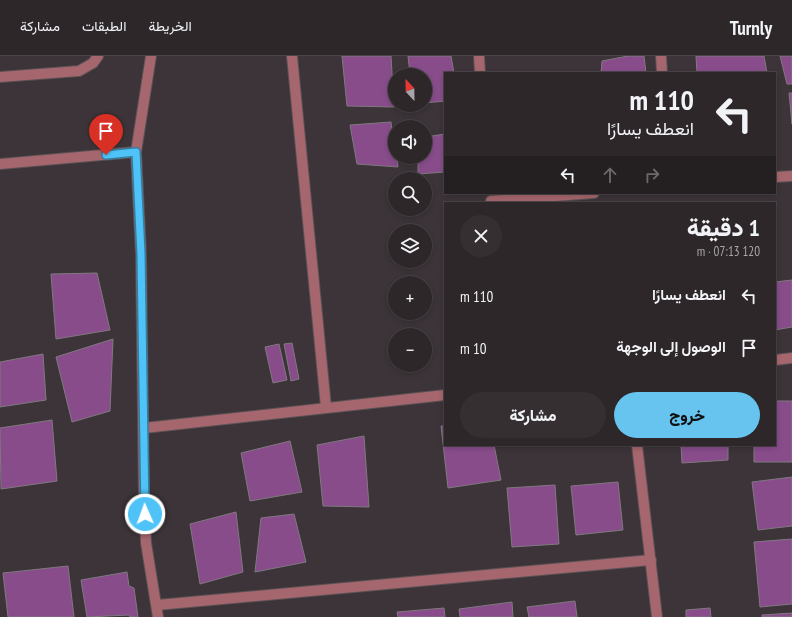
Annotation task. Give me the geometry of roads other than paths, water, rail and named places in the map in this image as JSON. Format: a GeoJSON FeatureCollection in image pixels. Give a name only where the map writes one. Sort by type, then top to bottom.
{"type":"FeatureCollection","features":[{"type":"Feature","properties":{"kind":"street"},"geometry":{"type":"LineString","coordinates":[[0,77],[79,71],[93,63],[98,56]]}},
{"type":"Feature","properties":{"kind":"street"},"geometry":{"type":"LineString","coordinates":[[151,56],[136,152],[141,254],[146,543],[158,617]]}},
{"type":"Feature","properties":{"kind":"street"},"geometry":{"type":"LineString","coordinates":[[292,56],[326,407]]}},
{"type":"Feature","properties":{"kind":"street"},"geometry":{"type":"LineString","coordinates":[[479,56],[480,72]]}},
{"type":"Feature","properties":{"kind":"street"},"geometry":{"type":"LineString","coordinates":[[661,56],[662,72]]}},
{"type":"Feature","properties":{"kind":"street"},"geometry":{"type":"LineString","coordinates":[[0,164],[136,152]]}},
{"type":"Feature","properties":{"kind":"street"},"geometry":{"type":"LineString","coordinates":[[776,177],[792,176]]}},
{"type":"Feature","properties":{"kind":"street"},"geometry":{"type":"LineString","coordinates":[[491,199],[577,194]]}},
{"type":"Feature","properties":{"kind":"street"},"geometry":{"type":"LineString","coordinates":[[776,360],[792,358]]}},
{"type":"Feature","properties":{"kind":"street"},"geometry":{"type":"LineString","coordinates":[[144,428],[444,395]]}},
{"type":"Feature","properties":{"kind":"street"},"geometry":{"type":"LineString","coordinates":[[637,446],[658,617]]}},
{"type":"Feature","properties":{"kind":"street"},"geometry":{"type":"LineString","coordinates":[[157,605],[651,560]]}}]}
